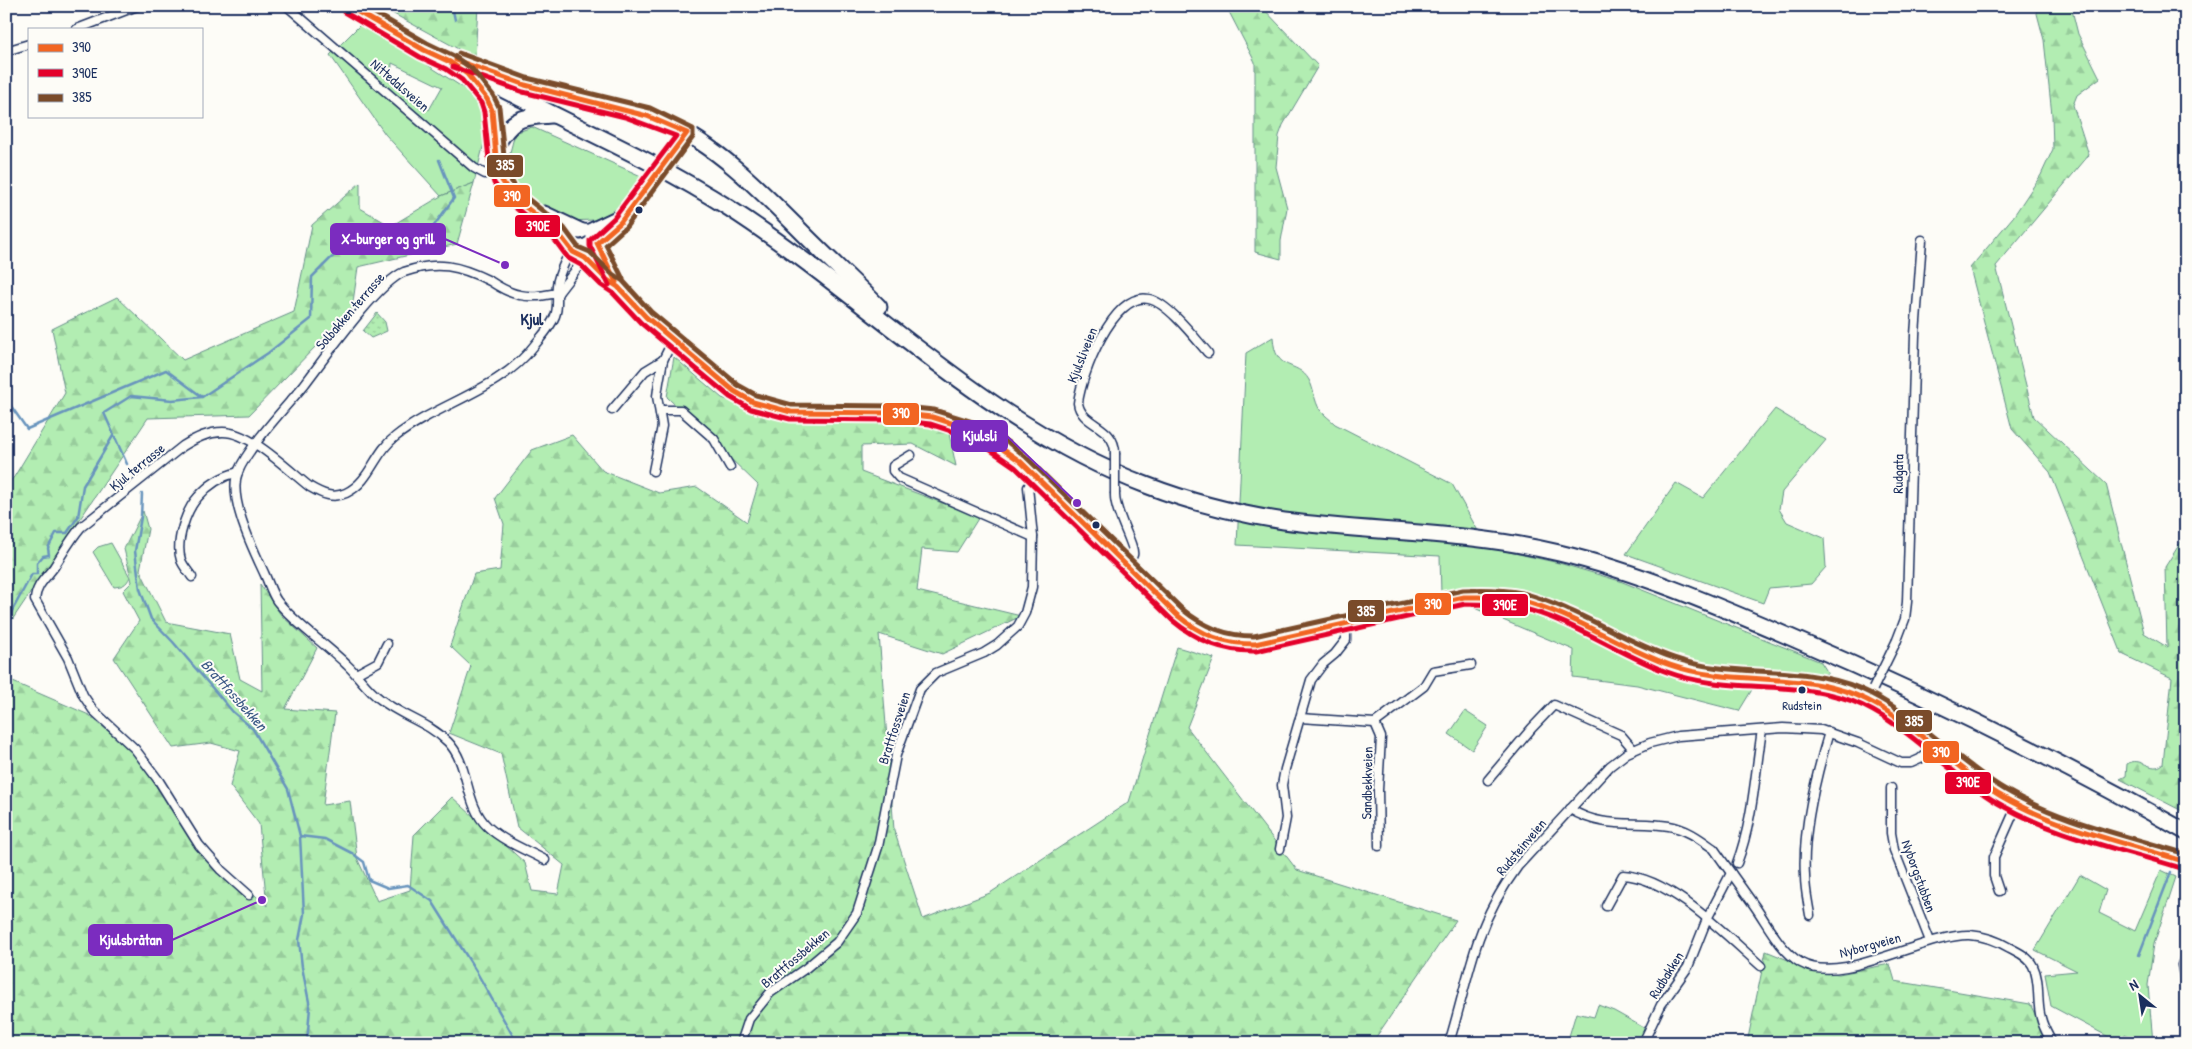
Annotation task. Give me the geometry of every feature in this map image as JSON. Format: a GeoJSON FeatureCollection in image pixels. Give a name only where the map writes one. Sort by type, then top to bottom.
{"type":"FeatureCollection","features":[{"type":"Feature","properties":{"kind":"highway"},"geometry":{"type":"LineString","coordinates":[[348,6],[459,68],[656,165],[712,197],[780,242],[862,303],[896,324],[1024,416],[1079,447],[1148,478],[1214,498],[1268,511],[1490,532],[1562,546],[1633,567],[1741,608],[1911,682],[2022,736],[2186,824]]}},
{"type":"Feature","properties":{"kind":"highway"},"geometry":{"type":"LineString","coordinates":[[423,49],[525,85],[602,102],[641,113],[687,133],[753,185],[896,324]]}},
{"type":"Feature","properties":{"kind":"highway"},"geometry":{"type":"LineString","coordinates":[[459,68],[480,88],[490,103],[494,114],[498,171],[509,192],[558,233],[570,247]]}},
{"type":"Feature","properties":{"kind":"highway"},"geometry":{"type":"LineString","coordinates":[[496,146],[506,128],[516,120],[528,116],[554,114]]}},
{"type":"Feature","properties":{"kind":"highway"},"geometry":{"type":"LineString","coordinates":[[530,210],[545,214],[583,231]]}},
{"type":"Feature","properties":{"kind":"highway"},"geometry":{"type":"LineString","coordinates":[[862,303],[881,321],[962,382],[1020,422],[1075,453],[1133,480],[1190,500],[1251,515],[1312,524],[1441,534],[1488,540],[1560,554],[1630,574],[1745,618],[1866,670],[2026,746],[2186,832]]}},
{"type":"Feature","properties":{"kind":"main road"},"geometry":{"type":"LineString","coordinates":[[585,258],[594,253],[597,245],[620,223],[646,191],[687,133]]}},
{"type":"Feature","properties":{"kind":"main road"},"geometry":{"type":"LineString","coordinates":[[628,212],[572,236],[570,247],[576,256],[585,258],[673,340],[726,385],[760,405],[791,412],[906,413],[945,420],[986,437],[1012,454],[1185,622],[1206,636],[1221,642],[1255,644],[1464,597],[1511,598],[1548,609],[1683,670],[1716,676],[1820,684],[1868,700],[1989,789],[2017,805],[2065,824],[2186,862]]}},
{"type":"Feature","properties":{"kind":"main road"},"geometry":{"type":"LineString","coordinates":[[583,231],[593,234],[618,287]]}},
{"type":"Feature","properties":{"kind":"street"},"geometry":{"type":"LineString","coordinates":[[80,28],[137,6]]}},
{"type":"Feature","properties":{"kind":"street","name":"Nittedalsveien"},"geometry":{"type":"LineString","coordinates":[[287,6],[474,168],[485,174],[498,171]]}},
{"type":"Feature","properties":{"kind":"street"},"geometry":{"type":"LineString","coordinates":[[6,50],[28,44]]}},
{"type":"Feature","properties":{"kind":"street","name":"Rudgata"},"geometry":{"type":"LineString","coordinates":[[1868,700],[1897,640],[1905,619],[1908,602],[1915,335],[1922,240]]}},
{"type":"Feature","properties":{"kind":"street","name":"Kjul terrasse"},"geometry":{"type":"LineString","coordinates":[[249,895],[221,870],[199,845],[159,781],[135,749],[93,710],[82,695],[68,658],[35,600],[40,582],[54,567],[67,543],[81,527],[197,437],[224,432],[244,437],[256,444],[310,487],[332,496],[343,494],[355,488],[366,478],[392,439],[433,412],[488,384],[517,366],[553,320],[558,293],[557,284],[570,247]]}},
{"type":"Feature","properties":{"kind":"street","name":"Kjul terrasse"},"geometry":{"type":"LineString","coordinates":[[558,293],[585,258]]}},
{"type":"Feature","properties":{"kind":"street","name":"Solbakken terrasse"},"geometry":{"type":"LineString","coordinates":[[238,472],[256,444],[369,303],[384,286],[404,273],[429,266],[448,265],[461,268],[522,296],[558,293]]}},
{"type":"Feature","properties":{"kind":"street","name":"Kjulsliveien"},"geometry":{"type":"LineString","coordinates":[[1125,564],[1132,557],[1134,550],[1117,511],[1115,446],[1111,436],[1083,414],[1078,403],[1098,342],[1112,321],[1134,301],[1142,298],[1150,299],[1168,310],[1208,353]]}},
{"type":"Feature","properties":{"kind":"street"},"geometry":{"type":"LineString","coordinates":[[653,470],[662,426],[658,389],[663,360],[673,340]]}},
{"type":"Feature","properties":{"kind":"street"},"geometry":{"type":"LineString","coordinates":[[612,410],[645,371],[663,360]]}},
{"type":"Feature","properties":{"kind":"street"},"geometry":{"type":"LineString","coordinates":[[660,410],[681,410],[714,439],[730,467]]}},
{"type":"Feature","properties":{"kind":"street"},"geometry":{"type":"LineString","coordinates":[[911,455],[893,466],[893,471],[899,478],[1033,537]]}},
{"type":"Feature","properties":{"kind":"street"},"geometry":{"type":"LineString","coordinates":[[192,577],[181,559],[180,548],[180,536],[190,511],[197,498],[208,488],[227,475],[238,472],[237,499],[248,537],[276,600],[306,630],[356,674],[379,699],[431,728],[450,744],[458,755],[475,807],[486,826],[503,838],[545,860]]}},
{"type":"Feature","properties":{"kind":"street","name":"Brattfossveien"},"geometry":{"type":"LineString","coordinates":[[885,804],[899,747],[913,703],[923,685],[936,673],[984,653],[997,645],[1018,626],[1021,620],[1032,587],[1033,537],[1028,488],[1036,476]]}},
{"type":"Feature","properties":{"kind":"street"},"geometry":{"type":"LineString","coordinates":[[1280,848],[1286,818],[1282,785],[1290,750],[1311,680],[1322,664],[1335,654],[1346,640],[1346,624]]}},
{"type":"Feature","properties":{"kind":"street"},"geometry":{"type":"LineString","coordinates":[[356,674],[378,662],[386,644]]}},
{"type":"Feature","properties":{"kind":"street"},"geometry":{"type":"LineString","coordinates":[[1300,718],[1375,723],[1424,686],[1433,671],[1471,665]]}},
{"type":"Feature","properties":{"kind":"street"},"geometry":{"type":"LineString","coordinates":[[1488,780],[1554,705],[1621,735],[1633,749]]}},
{"type":"Feature","properties":{"kind":"street","name":"Sandbekkveien"},"geometry":{"type":"LineString","coordinates":[[1375,723],[1381,737],[1378,790],[1379,846]]}},
{"type":"Feature","properties":{"kind":"street","name":"Rudsteinveien"},"geometry":{"type":"LineString","coordinates":[[1449,1043],[1479,938],[1491,908],[1518,866],[1610,766],[1633,749],[1678,736],[1799,728],[1829,732],[1858,742],[1901,763],[1911,763],[1920,760],[1933,747]]}},
{"type":"Feature","properties":{"kind":"street"},"geometry":{"type":"LineString","coordinates":[[1737,863],[1743,848],[1751,809],[1762,730]]}},
{"type":"Feature","properties":{"kind":"street"},"geometry":{"type":"LineString","coordinates":[[1810,915],[1805,876],[1806,842],[1816,785],[1829,732]]}},
{"type":"Feature","properties":{"kind":"street","name":"Nyborgstubben"},"geometry":{"type":"LineString","coordinates":[[1891,788],[1891,833],[1894,850],[1930,941]]}},
{"type":"Feature","properties":{"kind":"street","name":"Brattfossbekken"},"geometry":{"type":"LineString","coordinates":[[741,1043],[750,1019],[770,993],[806,968],[837,942],[856,913],[878,847],[885,804]]}},
{"type":"Feature","properties":{"kind":"street"},"geometry":{"type":"LineString","coordinates":[[1999,891],[1994,876],[1994,857],[2017,805]]}},
{"type":"Feature","properties":{"kind":"street","name":"Nyborgveien"},"geometry":{"type":"LineString","coordinates":[[1570,809],[1583,817],[1597,822],[1653,824],[1678,828],[1690,833],[1714,850],[1785,950],[1804,964],[1829,968],[1855,965],[1930,941],[1961,936],[1982,937],[2002,943],[2023,954],[2033,965],[2041,1018],[2052,1043]]}},
{"type":"Feature","properties":{"kind":"street","name":"Rudbakken"},"geometry":{"type":"LineString","coordinates":[[1643,1043],[1660,1006],[1688,968],[1707,919],[1731,873]]}},
{"type":"Feature","properties":{"kind":"street"},"geometry":{"type":"LineString","coordinates":[[1606,906],[1618,880],[1623,875],[1632,876],[1673,894],[1707,919],[1761,966]]}},
{"type":"Feature","properties":{"kind":"street"},"geometry":{"type":"LineString","coordinates":[[2186,954],[2182,965],[2186,988]]}},
{"type":"Feature","properties":{"kind":"green space"},"geometry":{"type":"Polygon","coordinates":[[[379,6],[478,6],[475,58],[379,6]]]}},
{"type":"Feature","properties":{"kind":"green space"},"geometry":{"type":"Polygon","coordinates":[[[1226,6],[1261,6],[1318,66],[1283,125],[1279,136],[1276,167],[1287,208],[1281,241],[1281,259],[1255,252],[1255,62],[1226,6]]]}},
{"type":"Feature","properties":{"kind":"green space"},"geometry":{"type":"Polygon","coordinates":[[[2035,6],[2071,6],[2078,34],[2100,78],[2077,95],[2073,105],[2089,155],[1996,266],[2034,417],[2106,484],[2144,633],[2167,647],[2165,567],[2186,534],[2186,813],[2120,779],[2126,776],[2127,764],[2132,762],[2154,767],[2159,767],[2163,764],[2172,678],[2122,654],[2050,472],[2012,429],[1970,268],[2013,217],[2041,175],[2053,149],[2052,115],[2044,40],[2035,6]]]}},
{"type":"Feature","properties":{"kind":"green space"},"geometry":{"type":"Polygon","coordinates":[[[362,23],[473,94],[485,112],[484,143],[474,183],[441,196],[385,134],[330,55],[362,23]],[[392,63],[391,80],[429,110],[442,87],[392,63]]]}},
{"type":"Feature","properties":{"kind":"green space"},"geometry":{"type":"Polygon","coordinates":[[[532,127],[641,176],[619,209],[594,220],[567,221],[520,195],[505,172],[515,133],[532,127]]]}},
{"type":"Feature","properties":{"kind":"green space"},"geometry":{"type":"Polygon","coordinates":[[[360,183],[360,208],[391,226],[441,196],[474,183],[457,244],[358,267],[352,309],[249,415],[148,418],[6,629],[6,486],[14,477],[65,393],[52,329],[117,297],[183,360],[294,312],[312,225],[360,183]]]}},
{"type":"Feature","properties":{"kind":"green space"},"geometry":{"type":"Polygon","coordinates":[[[377,313],[385,322],[387,331],[371,338],[363,331],[377,313]]]}},
{"type":"Feature","properties":{"kind":"green space"},"geometry":{"type":"Polygon","coordinates":[[[1273,337],[1278,356],[1282,361],[1304,374],[1311,384],[1320,410],[1335,424],[1452,484],[1487,547],[1559,563],[1620,581],[1821,662],[1828,673],[1753,688],[1739,711],[1637,685],[1573,677],[1574,650],[1441,594],[1440,556],[1237,545],[1246,353],[1273,337]]]}},
{"type":"Feature","properties":{"kind":"green space"},"geometry":{"type":"Polygon","coordinates":[[[674,357],[722,398],[780,420],[857,422],[911,420],[948,429],[956,466],[913,444],[861,446],[861,472],[979,517],[957,552],[922,549],[917,591],[1021,616],[942,654],[879,634],[894,830],[923,919],[990,893],[1129,802],[1177,647],[1214,658],[1187,727],[1297,870],[1456,920],[1372,1043],[6,1043],[6,679],[89,715],[134,753],[188,834],[267,906],[259,824],[230,786],[240,751],[211,743],[173,748],[114,658],[139,621],[123,591],[132,582],[124,549],[143,511],[148,529],[140,570],[166,622],[230,634],[240,679],[262,691],[260,584],[281,615],[317,648],[285,709],[335,713],[323,805],[350,801],[357,858],[377,901],[410,890],[414,835],[452,797],[525,863],[532,891],[558,894],[564,865],[517,827],[501,754],[449,733],[471,666],[450,646],[474,574],[500,570],[504,524],[495,498],[532,450],[572,435],[603,471],[659,493],[697,487],[747,522],[758,485],[667,397],[674,357]]]}},
{"type":"Feature","properties":{"kind":"green space"},"geometry":{"type":"Polygon","coordinates":[[[1775,409],[1826,440],[1782,492],[1779,509],[1787,522],[1824,538],[1826,567],[1811,584],[1769,588],[1763,603],[1626,554],[1676,483],[1703,498],[1775,409]]]}},
{"type":"Feature","properties":{"kind":"green space"},"geometry":{"type":"Polygon","coordinates":[[[111,543],[130,577],[124,585],[114,587],[93,552],[98,547],[111,543]]]}},
{"type":"Feature","properties":{"kind":"green space"},"geometry":{"type":"Polygon","coordinates":[[[1465,711],[1488,726],[1472,750],[1449,734],[1465,711]]]}},
{"type":"Feature","properties":{"kind":"green space"},"geometry":{"type":"Polygon","coordinates":[[[2161,870],[2176,877],[2154,944],[2148,985],[2153,1043],[2145,1043],[2125,1034],[2120,1043],[2051,1006],[2045,974],[2077,971],[2035,950],[2080,875],[2106,890],[2099,913],[2135,931],[2161,870]]]}},
{"type":"Feature","properties":{"kind":"green space"},"geometry":{"type":"Polygon","coordinates":[[[1766,951],[1815,971],[1839,974],[1890,964],[1895,981],[2030,1004],[2049,1043],[1747,1043],[1766,951]]]}},
{"type":"Feature","properties":{"kind":"green space"},"geometry":{"type":"Polygon","coordinates":[[[1598,1005],[1614,1011],[1646,1029],[1641,1043],[1567,1043],[1576,1013],[1594,1017],[1598,1005]]]}},
{"type":"Feature","properties":{"kind":"waterway","name":"Brattfossbekken"},"geometry":{"type":"LineString","coordinates":[[452,6],[455,20]]}},
{"type":"Feature","properties":{"kind":"waterway","name":"Brattfossbekken"},"geometry":{"type":"LineString","coordinates":[[127,464],[104,413],[131,396],[172,400],[202,397],[268,353],[311,319],[312,277],[366,229],[375,243],[399,242],[433,227],[454,198],[439,160]]}},
{"type":"Feature","properties":{"kind":"waterway"},"geometry":{"type":"LineString","coordinates":[[6,399],[27,429],[166,370],[201,396]]}},
{"type":"Feature","properties":{"kind":"waterway"},"geometry":{"type":"LineString","coordinates":[[6,622],[32,574],[37,574],[37,563],[43,556],[49,555],[48,548],[56,533],[67,533],[78,517],[83,486],[113,436]]}},
{"type":"Feature","properties":{"kind":"waterway","name":"Brattfossbekken"},"geometry":{"type":"LineString","coordinates":[[142,494],[141,517],[135,551],[140,589],[151,619],[233,712],[253,729],[288,789],[300,836],[325,839],[352,853],[364,862],[369,880],[388,888],[408,885],[432,901],[476,971],[517,1043]]}},
{"type":"Feature","properties":{"kind":"waterway"},"geometry":{"type":"LineString","coordinates":[[300,836],[304,914],[299,940],[310,1007],[307,1043]]}},
{"type":"Feature","properties":{"kind":"waterway"},"geometry":{"type":"LineString","coordinates":[[2139,955],[2171,872]]}},
{"type":"Feature","properties":{"kind":"waterway"},"geometry":{"type":"LineString","coordinates":[[6,1010],[10,1043]]}},
{"type":"Feature","properties":{"kind":"transit line","name":"390"},"geometry":{"type":"LineString","coordinates":[[348,6],[424,50],[450,62],[467,74],[487,99],[492,110],[497,168],[501,179],[512,196],[559,234],[573,252],[585,258],[606,279],[618,287],[646,317],[734,391],[753,402],[791,412],[895,413],[932,417],[976,431],[1020,461],[1177,615],[1204,633],[1223,640],[1255,644],[1464,597],[1499,597],[1519,600],[1558,613],[1651,658],[1670,665],[1716,675],[1810,683],[1856,695],[1895,716],[1982,784],[2001,796],[2068,826],[2186,862]]}},
{"type":"Feature","properties":{"kind":"transit line","name":"385"},"geometry":{"type":"LineString","coordinates":[[363,6],[427,43],[454,56],[472,69],[493,95],[499,107],[505,166],[508,176],[518,191],[564,228],[578,247],[590,252],[611,273],[623,281],[651,312],[738,385],[756,395],[792,405],[895,406],[934,410],[979,424],[1009,443],[1025,456],[1182,609],[1207,625],[1225,632],[1254,636],[1463,590],[1522,593],[1580,615],[1654,651],[1674,658],[1720,668],[1814,676],[1837,680],[1859,688],[1898,710],[1986,777],[2025,800],[2093,827],[2186,854]]}},
{"type":"Feature","properties":{"kind":"transit line","name":"390E"},"geometry":{"type":"LineString","coordinates":[[344,12],[420,57],[446,69],[462,80],[481,103],[484,112],[490,169],[494,183],[506,200],[554,239],[568,258],[581,265],[601,285],[613,293],[641,323],[730,397],[751,409],[790,419],[895,420],[930,424],[973,438],[1015,467],[1172,620],[1191,634],[1211,644],[1232,650],[1256,651],[1465,604],[1516,607],[1555,619],[1648,664],[1689,679],[1712,683],[1806,690],[1852,701],[1890,721],[1960,777],[1996,802],[2018,814],[2088,841],[2184,869]]}},
{"type":"Feature","properties":{"kind":"transit line","name":"385"},"geometry":{"type":"LineString","coordinates":[[459,53],[527,78],[650,108],[693,129],[693,137],[626,227],[606,245],[623,279]]}},
{"type":"Feature","properties":{"kind":"transit line","name":"390"},"geometry":{"type":"LineString","coordinates":[[456,60],[525,85],[647,116],[687,133],[620,223],[597,243],[616,282]]}},
{"type":"Feature","properties":{"kind":"transit line","name":"390E"},"geometry":{"type":"LineString","coordinates":[[453,67],[523,92],[625,117],[676,136],[614,218],[590,240],[590,246],[609,285]]}},
{"type":"Feature","properties":{"kind":"place","name":"X-burger og grill"},"geometry":{"type":"Point","coordinates":[505,265]}},
{"type":"Feature","properties":{"kind":"place","name":"Kjulsli"},"geometry":{"type":"Point","coordinates":[1077,503]}},
{"type":"Feature","properties":{"kind":"place","name":"Rudstein"},"geometry":{"type":"Point","coordinates":[1802,690]}},
{"type":"Feature","properties":{"kind":"place","name":"Kjulsbråtan"},"geometry":{"type":"Point","coordinates":[262,900]}},
{"type":"Feature","properties":{"kind":"district","name":"Kjul"},"geometry":{"type":"Point","coordinates":[532,319]}}]}
